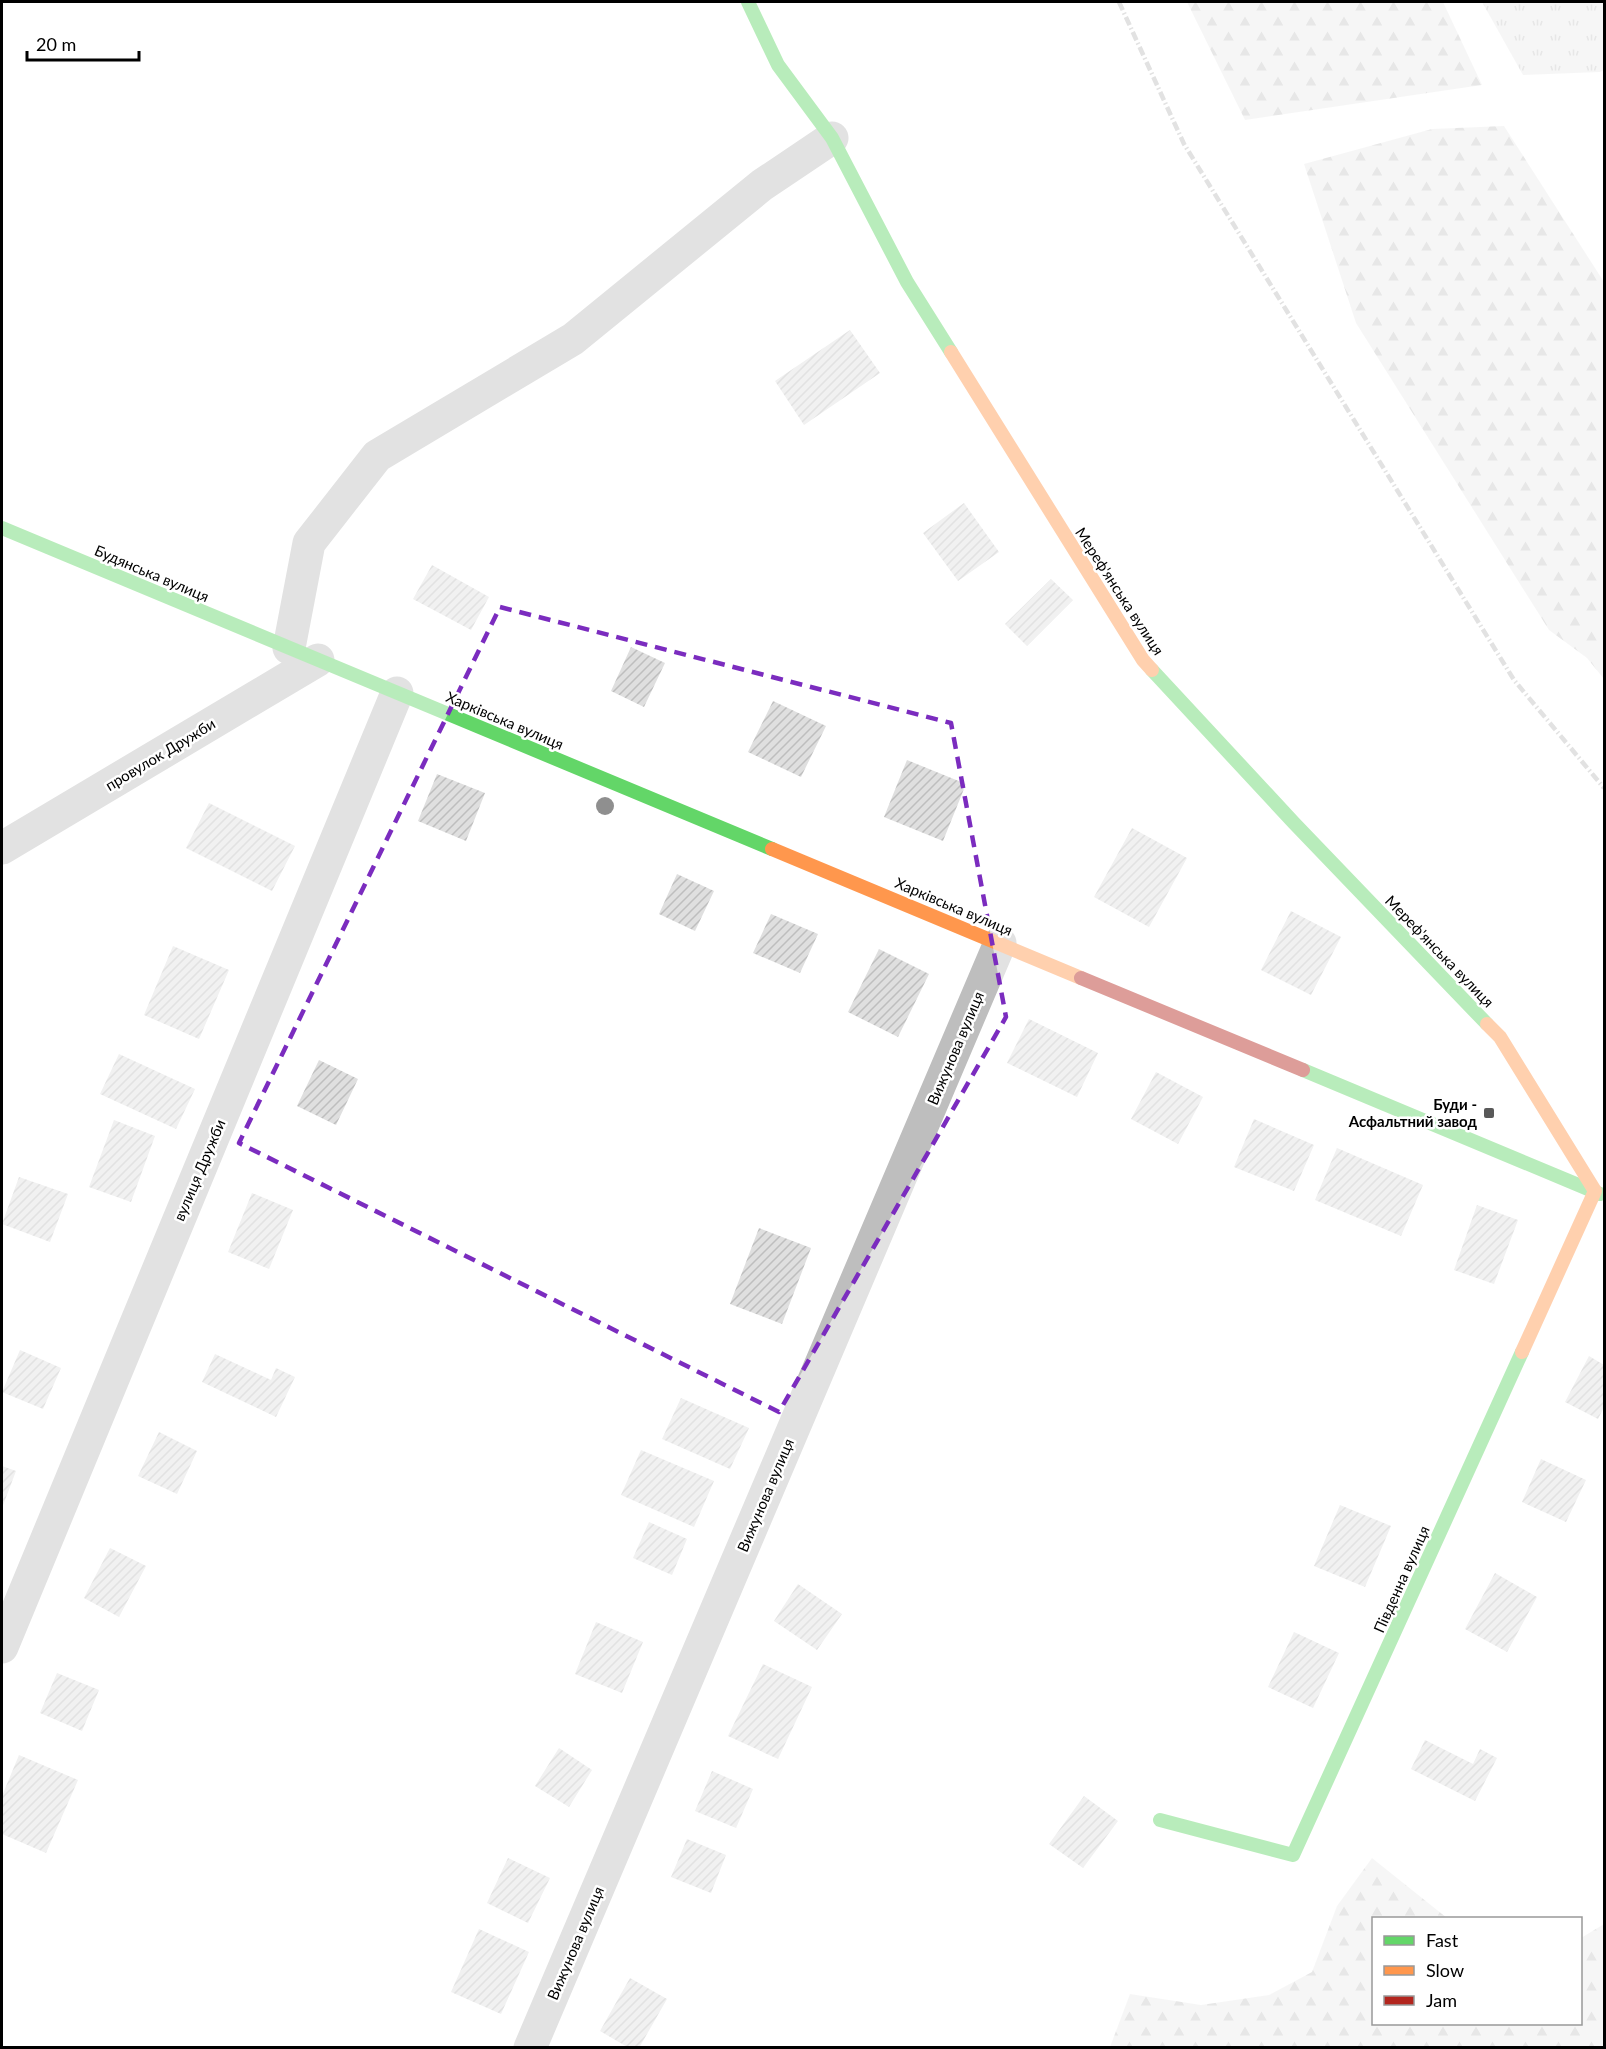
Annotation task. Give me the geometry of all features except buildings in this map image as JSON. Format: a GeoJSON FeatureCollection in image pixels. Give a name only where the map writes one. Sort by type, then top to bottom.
{"type":"FeatureCollection","features":[{"type":"Feature","properties":{"kind":"street","name":"Мереф'янська вулиця"},"geometry":{"type":"LineString","coordinates":[[748,2],[778,65],[832,138],[907,282],[1143,660],[1294,823],[1500,1037],[1600,1194]]}},
{"type":"Feature","properties":{"kind":"street"},"geometry":{"type":"LineString","coordinates":[[304,654],[309,543],[377,456],[573,339],[762,185],[832,138]]}},
{"type":"Feature","properties":{"kind":"street","name":"Будянська вулиця"},"geometry":{"type":"LineString","coordinates":[[2,528],[304,654]]}},
{"type":"Feature","properties":{"kind":"street","name":"Харківська вулиця"},"geometry":{"type":"LineString","coordinates":[[304,654],[1600,1194]]}},
{"type":"Feature","properties":{"kind":"street","name":"провулок Дружби"},"geometry":{"type":"LineString","coordinates":[[2,848],[304,654]]}},
{"type":"Feature","properties":{"kind":"street","name":"вулиця Дружби"},"geometry":{"type":"LineString","coordinates":[[2,1647],[397,693]]}},
{"type":"Feature","properties":{"kind":"street","name":"Вижунова вулиця"},"geometry":{"type":"LineString","coordinates":[[531,2048],[1000,943]]}},
{"type":"Feature","properties":{"kind":"street","name":"Південна вулиця"},"geometry":{"type":"LineString","coordinates":[[1160,1820],[1293,1855],[1600,1194]]}},
{"type":"Feature","properties":{"kind":"highlighted area"},"geometry":{"type":"Polygon","coordinates":[[[500,607],[951,723],[1006,1017],[779,1412],[239,1143],[500,607]]]}},
{"type":"Feature","properties":{"kind":"green space"},"geometry":{"type":"Polygon","coordinates":[[[1187,2],[1443,2],[1482,85],[1245,120],[1187,2]]]}},
{"type":"Feature","properties":{"kind":"green space"},"geometry":{"type":"Polygon","coordinates":[[[1482,2],[1604,2],[1604,70],[1523,75],[1482,2]]]}},
{"type":"Feature","properties":{"kind":"green space"},"geometry":{"type":"Polygon","coordinates":[[[1504,126],[1604,282],[1604,679],[1587,658],[1549,630],[1356,323],[1304,164],[1432,129],[1504,126]]]}},
{"type":"Feature","properties":{"kind":"green space"},"geometry":{"type":"Polygon","coordinates":[[[1372,1858],[1446,1917],[1372,1917],[1372,2025],[1582,2025],[1582,1937],[1604,1924],[1604,2047],[1110,2047],[1130,1994],[1201,2005],[1269,1995],[1312,1972],[1337,1906],[1372,1858]]]}},
{"type":"Feature","properties":{"kind":"railway"},"geometry":{"type":"LineString","coordinates":[[1119,2],[1184,144],[1514,680],[1604,788]]}},
{"type":"Feature","properties":{"kind":"traffic: fast"},"geometry":{"type":"LineString","coordinates":[[748,2],[778,65],[832,138],[907,282],[951,352]]}},
{"type":"Feature","properties":{"kind":"traffic: fast"},"geometry":{"type":"LineString","coordinates":[[2,528],[772,849]]}},
{"type":"Feature","properties":{"kind":"traffic: fast"},"geometry":{"type":"LineString","coordinates":[[1152,670],[1294,823],[1487,1024]]}},
{"type":"Feature","properties":{"kind":"traffic: fast"},"geometry":{"type":"LineString","coordinates":[[1303,1070],[1600,1194]]}},
{"type":"Feature","properties":{"kind":"traffic: fast"},"geometry":{"type":"LineString","coordinates":[[1160,1820],[1293,1855],[1522,1352]]}},
{"type":"Feature","properties":{"kind":"traffic: slow"},"geometry":{"type":"LineString","coordinates":[[951,352],[1143,660],[1152,670]]}},
{"type":"Feature","properties":{"kind":"traffic: slow"},"geometry":{"type":"LineString","coordinates":[[772,849],[1081,978]]}},
{"type":"Feature","properties":{"kind":"traffic: slow"},"geometry":{"type":"LineString","coordinates":[[1487,1024],[1500,1037],[1595,1191],[1522,1352]]}},
{"type":"Feature","properties":{"kind":"traffic: jam"},"geometry":{"type":"LineString","coordinates":[[1081,978],[1303,1070]]}},
{"type":"Feature","properties":{"kind":"place","name":"Буди - Асфальтний завод"},"geometry":{"type":"Point","coordinates":[1489,1113]}}]}
